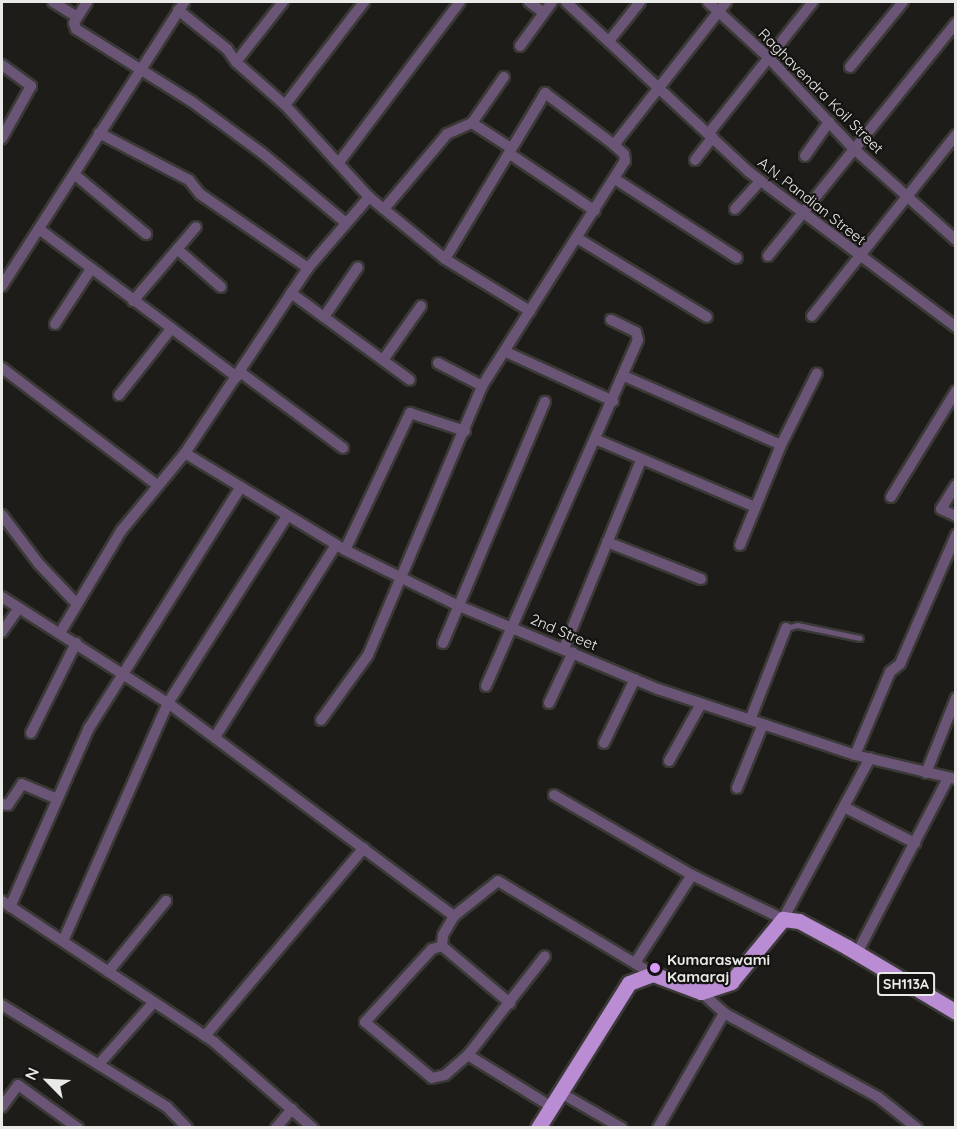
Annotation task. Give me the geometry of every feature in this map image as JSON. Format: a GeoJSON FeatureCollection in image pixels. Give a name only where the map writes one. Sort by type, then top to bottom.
{"type":"FeatureCollection","features":[{"type":"Feature","properties":{"kind":"main road","name":"SH113A"},"geometry":{"type":"LineString","coordinates":[[783,919],[799,921],[956,1012]]}},
{"type":"Feature","properties":{"kind":"main road"},"geometry":{"type":"LineString","coordinates":[[538,1128],[629,983],[653,974],[701,992],[731,982],[783,919]]}},
{"type":"Feature","properties":{"kind":"street"},"geometry":{"type":"LineString","coordinates":[[53,2],[76,17]]}},
{"type":"Feature","properties":{"kind":"street"},"geometry":{"type":"LineString","coordinates":[[87,2],[76,17],[76,29],[262,153],[346,223]]}},
{"type":"Feature","properties":{"kind":"street"},"geometry":{"type":"LineString","coordinates":[[236,62],[283,2]]}},
{"type":"Feature","properties":{"kind":"street"},"geometry":{"type":"LineString","coordinates":[[285,105],[364,2]]}},
{"type":"Feature","properties":{"kind":"street"},"geometry":{"type":"LineString","coordinates":[[340,161],[460,2]]}},
{"type":"Feature","properties":{"kind":"street"},"geometry":{"type":"LineString","coordinates":[[529,2],[543,12]]}},
{"type":"Feature","properties":{"kind":"street"},"geometry":{"type":"LineString","coordinates":[[520,46],[552,2]]}},
{"type":"Feature","properties":{"kind":"street","name":"A.N. Pandian Street"},"geometry":{"type":"LineString","coordinates":[[566,2],[760,181],[956,327]]}},
{"type":"Feature","properties":{"kind":"street"},"geometry":{"type":"LineString","coordinates":[[609,41],[639,2]]}},
{"type":"Feature","properties":{"kind":"street","name":"Raghavendra Koil Street"},"geometry":{"type":"LineString","coordinates":[[708,2],[768,57],[853,148],[956,240]]}},
{"type":"Feature","properties":{"kind":"street"},"geometry":{"type":"LineString","coordinates":[[321,720],[368,655],[465,431],[482,386],[506,352],[615,179],[625,157],[614,145],[726,2]]}},
{"type":"Feature","properties":{"kind":"street"},"geometry":{"type":"LineString","coordinates":[[694,160],[768,57],[813,2]]}},
{"type":"Feature","properties":{"kind":"street"},"geometry":{"type":"LineString","coordinates":[[850,67],[903,2]]}},
{"type":"Feature","properties":{"kind":"street"},"geometry":{"type":"LineString","coordinates":[[2,286],[138,69],[181,6],[227,49],[236,62],[285,105],[340,161],[369,197],[445,259],[530,311]]}},
{"type":"Feature","properties":{"kind":"street"},"geometry":{"type":"LineString","coordinates":[[768,256],[799,212],[956,22]]}},
{"type":"Feature","properties":{"kind":"street"},"geometry":{"type":"LineString","coordinates":[[2,65],[31,86],[2,138]]}},
{"type":"Feature","properties":{"kind":"street"},"geometry":{"type":"LineString","coordinates":[[384,209],[447,134],[472,123],[504,77]]}},
{"type":"Feature","properties":{"kind":"street"},"geometry":{"type":"LineString","coordinates":[[445,259],[546,93],[618,148]]}},
{"type":"Feature","properties":{"kind":"street"},"geometry":{"type":"LineString","coordinates":[[805,156],[829,122]]}},
{"type":"Feature","properties":{"kind":"street"},"geometry":{"type":"LineString","coordinates":[[472,123],[595,211]]}},
{"type":"Feature","properties":{"kind":"street"},"geometry":{"type":"LineString","coordinates":[[99,133],[189,180],[200,194],[308,268]]}},
{"type":"Feature","properties":{"kind":"street"},"geometry":{"type":"LineString","coordinates":[[812,316],[956,135]]}},
{"type":"Feature","properties":{"kind":"street"},"geometry":{"type":"LineString","coordinates":[[74,174],[147,234]]}},
{"type":"Feature","properties":{"kind":"street"},"geometry":{"type":"LineString","coordinates":[[615,179],[736,258]]}},
{"type":"Feature","properties":{"kind":"street"},"geometry":{"type":"LineString","coordinates":[[735,209],[760,181]]}},
{"type":"Feature","properties":{"kind":"street"},"geometry":{"type":"LineString","coordinates":[[60,633],[75,602],[156,484],[185,453],[308,268],[369,197]]}},
{"type":"Feature","properties":{"kind":"street"},"geometry":{"type":"LineString","coordinates":[[133,301],[196,227]]}},
{"type":"Feature","properties":{"kind":"street"},"geometry":{"type":"LineString","coordinates":[[39,228],[133,301],[343,448]]}},
{"type":"Feature","properties":{"kind":"street"},"geometry":{"type":"LineString","coordinates":[[577,238],[706,317]]}},
{"type":"Feature","properties":{"kind":"street"},"geometry":{"type":"LineString","coordinates":[[177,249],[221,288]]}},
{"type":"Feature","properties":{"kind":"street"},"geometry":{"type":"LineString","coordinates":[[324,317],[358,267]]}},
{"type":"Feature","properties":{"kind":"street"},"geometry":{"type":"LineString","coordinates":[[55,324],[91,269]]}},
{"type":"Feature","properties":{"kind":"street"},"geometry":{"type":"LineString","coordinates":[[291,293],[410,380]]}},
{"type":"Feature","properties":{"kind":"street"},"geometry":{"type":"LineString","coordinates":[[383,360],[421,306]]}},
{"type":"Feature","properties":{"kind":"street"},"geometry":{"type":"LineString","coordinates":[[486,686],[613,401],[638,335],[611,320]]}},
{"type":"Feature","properties":{"kind":"street"},"geometry":{"type":"LineString","coordinates":[[119,395],[171,328]]}},
{"type":"Feature","properties":{"kind":"street"},"geometry":{"type":"LineString","coordinates":[[506,352],[613,401]]}},
{"type":"Feature","properties":{"kind":"street"},"geometry":{"type":"LineString","coordinates":[[438,363],[482,386]]}},
{"type":"Feature","properties":{"kind":"street"},"geometry":{"type":"LineString","coordinates":[[2,368],[156,484]]}},
{"type":"Feature","properties":{"kind":"street"},"geometry":{"type":"LineString","coordinates":[[740,545],[781,445],[817,373]]}},
{"type":"Feature","properties":{"kind":"street"},"geometry":{"type":"LineString","coordinates":[[624,375],[781,445]]}},
{"type":"Feature","properties":{"kind":"street"},"geometry":{"type":"LineString","coordinates":[[891,497],[956,391]]}},
{"type":"Feature","properties":{"kind":"street"},"geometry":{"type":"LineString","coordinates":[[443,643],[457,605],[545,402]]}},
{"type":"Feature","properties":{"kind":"street"},"geometry":{"type":"LineString","coordinates":[[215,737],[340,548],[410,413],[465,431]]}},
{"type":"Feature","properties":{"kind":"street"},"geometry":{"type":"LineString","coordinates":[[595,439],[754,507]]}},
{"type":"Feature","properties":{"kind":"street","name":"2nd Street"},"geometry":{"type":"LineString","coordinates":[[185,453],[340,548],[399,579],[457,605],[701,704],[855,755],[952,778]]}},
{"type":"Feature","properties":{"kind":"street"},"geometry":{"type":"LineString","coordinates":[[549,703],[607,542],[641,460]]}},
{"type":"Feature","properties":{"kind":"street"},"geometry":{"type":"LineString","coordinates":[[956,485],[940,508],[956,516]]}},
{"type":"Feature","properties":{"kind":"street"},"geometry":{"type":"LineString","coordinates":[[241,487],[122,671],[89,728],[6,904],[205,1036],[313,1128]]}},
{"type":"Feature","properties":{"kind":"street"},"geometry":{"type":"LineString","coordinates":[[2,515],[39,564],[75,602]]}},
{"type":"Feature","properties":{"kind":"street"},"geometry":{"type":"LineString","coordinates":[[63,942],[168,703],[287,516]]}},
{"type":"Feature","properties":{"kind":"street"},"geometry":{"type":"LineString","coordinates":[[855,755],[890,672],[900,664],[956,535]]}},
{"type":"Feature","properties":{"kind":"street"},"geometry":{"type":"LineString","coordinates":[[607,542],[701,579]]}},
{"type":"Feature","properties":{"kind":"street"},"geometry":{"type":"LineString","coordinates":[[2,597],[122,671],[168,703],[454,916]]}},
{"type":"Feature","properties":{"kind":"street"},"geometry":{"type":"LineString","coordinates":[[2,632],[19,608]]}},
{"type":"Feature","properties":{"kind":"street"},"geometry":{"type":"LineString","coordinates":[[750,720],[786,628]]}},
{"type":"Feature","properties":{"kind":"street"},"geometry":{"type":"LineString","coordinates":[[31,733],[76,644]]}},
{"type":"Feature","properties":{"kind":"street"},"geometry":{"type":"LineString","coordinates":[[604,743],[635,679]]}},
{"type":"Feature","properties":{"kind":"street"},"geometry":{"type":"LineString","coordinates":[[926,773],[956,698]]}},
{"type":"Feature","properties":{"kind":"street"},"geometry":{"type":"LineString","coordinates":[[669,761],[701,704]]}},
{"type":"Feature","properties":{"kind":"street"},"geometry":{"type":"LineString","coordinates":[[737,788],[763,724]]}},
{"type":"Feature","properties":{"kind":"street"},"geometry":{"type":"LineString","coordinates":[[554,795],[692,875],[783,919],[870,758]]}},
{"type":"Feature","properties":{"kind":"street"},"geometry":{"type":"LineString","coordinates":[[856,955],[952,778]]}},
{"type":"Feature","properties":{"kind":"street"},"geometry":{"type":"LineString","coordinates":[[2,804],[8,805],[22,784],[57,799]]}},
{"type":"Feature","properties":{"kind":"street"},"geometry":{"type":"LineString","coordinates":[[844,807],[915,843]]}},
{"type":"Feature","properties":{"kind":"street"},"geometry":{"type":"LineString","coordinates":[[205,1036],[364,848]]}},
{"type":"Feature","properties":{"kind":"street"},"geometry":{"type":"LineString","coordinates":[[635,963],[692,875]]}},
{"type":"Feature","properties":{"kind":"street"},"geometry":{"type":"LineString","coordinates":[[442,946],[443,935],[454,916],[498,881],[653,974]]}},
{"type":"Feature","properties":{"kind":"street"},"geometry":{"type":"LineString","coordinates":[[108,972],[166,901]]}},
{"type":"Feature","properties":{"kind":"street"},"geometry":{"type":"LineString","coordinates":[[442,946],[510,1003]]}},
{"type":"Feature","properties":{"kind":"street"},"geometry":{"type":"LineString","coordinates":[[442,946],[432,949],[365,1022],[432,1078],[445,1075],[468,1055],[545,956]]}},
{"type":"Feature","properties":{"kind":"street"},"geometry":{"type":"LineString","coordinates":[[701,992],[724,1013],[878,1097],[917,1128]]}},
{"type":"Feature","properties":{"kind":"street"},"geometry":{"type":"LineString","coordinates":[[100,1063],[154,1002]]}},
{"type":"Feature","properties":{"kind":"street"},"geometry":{"type":"LineString","coordinates":[[2,1006],[100,1063],[167,1107],[187,1128]]}},
{"type":"Feature","properties":{"kind":"street"},"geometry":{"type":"LineString","coordinates":[[658,1128],[724,1013]]}},
{"type":"Feature","properties":{"kind":"street"},"geometry":{"type":"LineString","coordinates":[[468,1055],[552,1107]]}},
{"type":"Feature","properties":{"kind":"street"},"geometry":{"type":"LineString","coordinates":[[2,1107],[18,1085],[78,1128]]}},
{"type":"Feature","properties":{"kind":"street"},"geometry":{"type":"LineString","coordinates":[[561,1093],[622,1128]]}},
{"type":"Feature","properties":{"kind":"street"},"geometry":{"type":"LineString","coordinates":[[276,1128],[292,1109]]}},
{"type":"Feature","properties":{"kind":"lane"},"geometry":{"type":"LineString","coordinates":[[786,628],[797,625],[860,638]]}},
{"type":"Feature","properties":{"kind":"place","name":"Kumaraswami Kamaraj"},"geometry":{"type":"Point","coordinates":[655,968]}}]}
